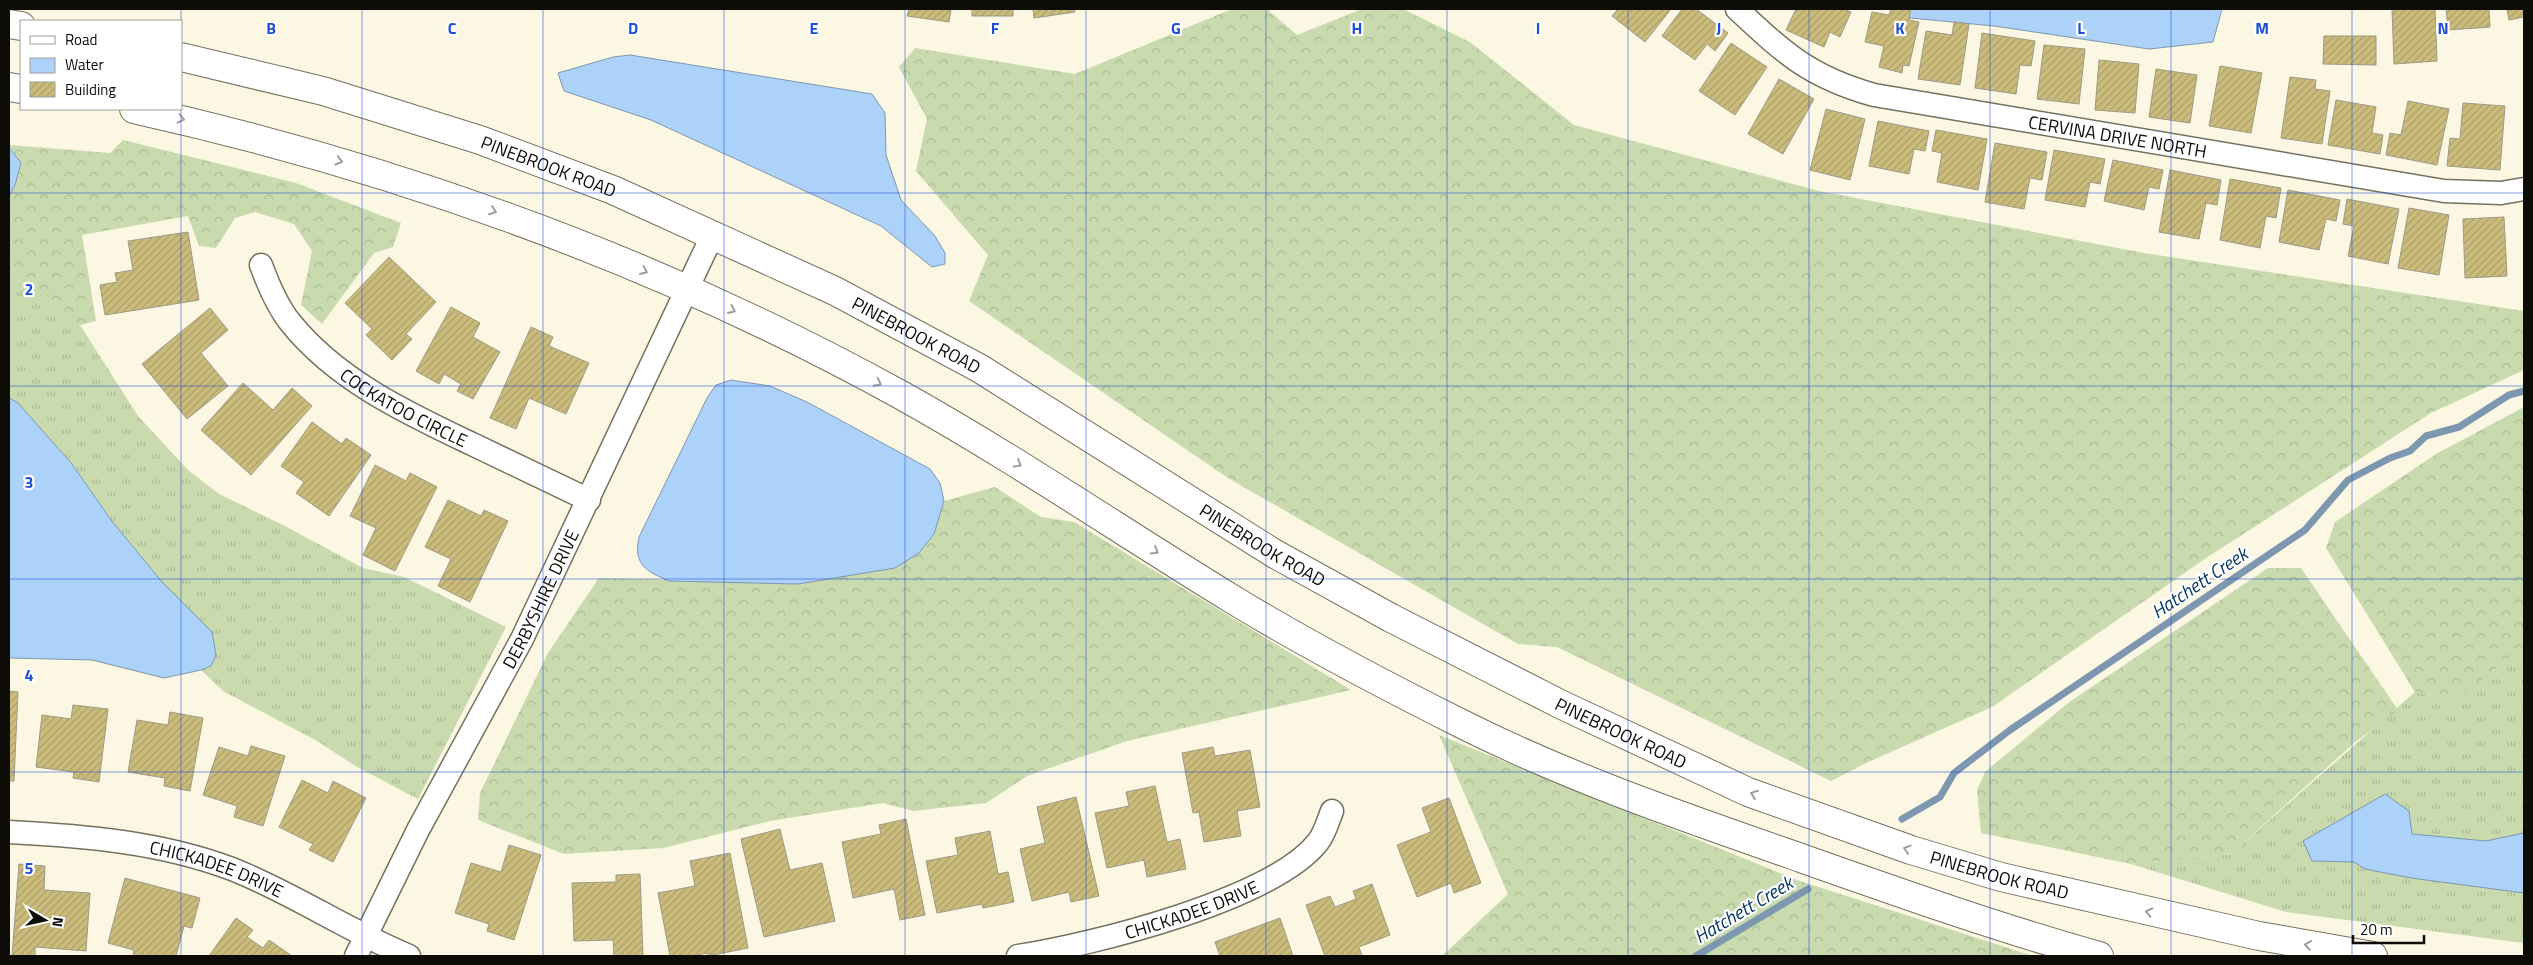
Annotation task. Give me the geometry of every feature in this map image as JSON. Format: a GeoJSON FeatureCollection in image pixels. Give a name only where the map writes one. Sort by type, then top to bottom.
{"type":"FeatureCollection","features":[{"type":"Feature","properties":{"kind":"street","name":"CERVINA DRIVE NORTH"},"geometry":{"type":"LineString","coordinates":[[1737,9],[1773,43],[1798,63],[1820,76],[1874,95],[2444,191],[2501,193],[2524,189]]}},
{"type":"Feature","properties":{"kind":"street","name":"PINEBROOK ROAD"},"geometry":{"type":"LineString","coordinates":[[182,57],[322,91],[480,140],[613,190],[713,234],[877,312],[979,368],[1275,554],[1391,618],[1562,705],[1748,792],[1911,850],[2001,877],[2259,936],[2373,956]]}},
{"type":"Feature","properties":{"kind":"street"},"geometry":{"type":"LineString","coordinates":[[138,110],[287,146],[395,178],[584,244],[762,323],[902,395],[1014,462],[1237,602],[1350,667],[1512,748],[1562,771],[1716,828],[1846,874],[2099,956]]}},
{"type":"Feature","properties":{"kind":"street","name":"DERBYSHIRE DRIVE"},"geometry":{"type":"LineString","coordinates":[[356,956],[418,830],[522,639],[713,234]]}},
{"type":"Feature","properties":{"kind":"street","name":"COCKATOO CIRCLE"},"geometry":{"type":"LineString","coordinates":[[261,265],[269,286],[290,322],[320,353],[356,381],[405,412],[589,500]]}},
{"type":"Feature","properties":{"kind":"street","name":"CHICKADEE DRIVE"},"geometry":{"type":"LineString","coordinates":[[1018,956],[1083,944],[1140,928],[1202,907],[1254,885],[1295,862],[1310,851],[1325,831],[1332,811]]}},
{"type":"Feature","properties":{"kind":"street","name":"CHICKADEE DRIVE"},"geometry":{"type":"LineString","coordinates":[[9,832],[124,841],[180,852],[233,870],[409,956]]}},
{"type":"Feature","properties":{"kind":"green space"},"geometry":{"type":"Polygon","coordinates":[[[1232,9],[1267,9],[1297,35],[1362,9],[1403,9],[1470,42],[1574,125],[1819,191],[2144,253],[2524,311],[2524,370],[2431,413],[2206,558],[1992,707],[1866,763],[1831,781],[1557,647],[1518,644],[1228,478],[969,301],[988,255],[916,171],[927,119],[899,67],[915,48],[1075,74],[1232,9]]]}},
{"type":"Feature","properties":{"kind":"green space"},"geometry":{"type":"Polygon","coordinates":[[[123,140],[296,183],[401,223],[393,247],[374,253],[322,324],[301,305],[312,251],[294,224],[255,212],[235,218],[216,248],[199,246],[188,216],[82,235],[96,321],[80,325],[47,294],[9,276],[9,196],[15,185],[21,163],[9,145],[110,153],[123,140]]]}},
{"type":"Feature","properties":{"kind":"green space"},"geometry":{"type":"Polygon","coordinates":[[[9,276],[47,293],[80,325],[138,416],[188,470],[219,494],[283,525],[363,568],[404,577],[506,627],[418,799],[357,767],[317,741],[223,691],[201,670],[211,666],[212,632],[162,582],[111,520],[72,464],[18,403],[9,398],[9,276]]]}},
{"type":"Feature","properties":{"kind":"green space"},"geometry":{"type":"Polygon","coordinates":[[[2524,407],[2524,647],[2453,701],[2415,692],[2326,548],[2335,522],[2436,454],[2524,407]]]}},
{"type":"Feature","properties":{"kind":"green space"},"geometry":{"type":"Polygon","coordinates":[[[995,487],[1041,517],[1074,522],[1351,690],[1127,741],[1027,776],[986,803],[913,811],[883,803],[770,821],[663,848],[564,854],[478,820],[480,793],[548,653],[599,578],[798,584],[919,553],[934,534],[944,501],[995,487]]]}},
{"type":"Feature","properties":{"kind":"green space"},"geometry":{"type":"Polygon","coordinates":[[[2268,568],[2301,568],[2398,710],[2354,743],[2231,854],[2131,864],[1981,833],[1977,790],[1985,772],[2068,703],[2268,568]]]}},
{"type":"Feature","properties":{"kind":"green space"},"geometry":{"type":"Polygon","coordinates":[[[2524,647],[2524,943],[2286,912],[2131,864],[2231,854],[2415,692],[2453,700],[2524,647]]]}},
{"type":"Feature","properties":{"kind":"green space"},"geometry":{"type":"Polygon","coordinates":[[[1439,735],[1797,880],[2033,956],[1442,956],[1508,894],[1439,735]]]}},
{"type":"Feature","properties":{"kind":"water"},"geometry":{"type":"Polygon","coordinates":[[[1891,9],[2222,9],[2213,42],[2149,49],[1994,26],[1900,17],[1891,9]]]}},
{"type":"Feature","properties":{"kind":"water"},"geometry":{"type":"Polygon","coordinates":[[[630,55],[872,94],[885,113],[886,155],[901,200],[935,236],[945,253],[945,264],[932,267],[881,226],[651,120],[564,91],[558,73],[613,57],[630,55]]]}},
{"type":"Feature","properties":{"kind":"water"},"geometry":{"type":"Polygon","coordinates":[[[9,147],[21,163],[15,185],[9,196],[9,147]]]}},
{"type":"Feature","properties":{"kind":"water"},"geometry":{"type":"Polygon","coordinates":[[[731,380],[770,386],[807,402],[930,469],[940,483],[944,501],[934,534],[919,553],[895,568],[798,584],[669,581],[643,566],[638,554],[639,537],[707,398],[716,385],[731,380]]]}},
{"type":"Feature","properties":{"kind":"water"},"geometry":{"type":"Polygon","coordinates":[[[9,398],[18,403],[72,464],[111,520],[162,582],[212,632],[216,655],[211,666],[164,678],[92,660],[9,658],[9,398]]]}},
{"type":"Feature","properties":{"kind":"water"},"geometry":{"type":"Polygon","coordinates":[[[2385,794],[2409,811],[2412,834],[2486,841],[2524,833],[2524,893],[2411,878],[2365,869],[2354,862],[2312,861],[2303,841],[2385,794]]]}},
{"type":"Feature","properties":{"kind":"building"},"geometry":{"type":"Polygon","coordinates":[[[909,9],[951,9],[949,22],[907,16],[909,9]]]}},
{"type":"Feature","properties":{"kind":"building"},"geometry":{"type":"Polygon","coordinates":[[[972,9],[1013,9],[1013,16],[972,16],[972,9]]]}},
{"type":"Feature","properties":{"kind":"building"},"geometry":{"type":"Polygon","coordinates":[[[1033,9],[1074,9],[1075,12],[1034,18],[1033,9]]]}},
{"type":"Feature","properties":{"kind":"building"},"geometry":{"type":"Polygon","coordinates":[[[1618,9],[1671,9],[1645,42],[1612,16],[1618,9]]]}},
{"type":"Feature","properties":{"kind":"building"},"geometry":{"type":"Polygon","coordinates":[[[1682,9],[1696,9],[1728,33],[1715,51],[1707,44],[1695,60],[1662,36],[1682,9]]]}},
{"type":"Feature","properties":{"kind":"building"},"geometry":{"type":"Polygon","coordinates":[[[1796,9],[1843,9],[1851,12],[1840,37],[1830,32],[1824,47],[1786,30],[1796,9]]]}},
{"type":"Feature","properties":{"kind":"building"},"geometry":{"type":"Polygon","coordinates":[[[1891,9],[1911,9],[1909,20],[1919,22],[1909,66],[1903,65],[1902,73],[1879,67],[1884,46],[1865,42],[1872,12],[1889,15],[1891,9]]]}},
{"type":"Feature","properties":{"kind":"building"},"geometry":{"type":"Polygon","coordinates":[[[2392,9],[2435,9],[2437,61],[2394,64],[2392,9]]]}},
{"type":"Feature","properties":{"kind":"building"},"geometry":{"type":"Polygon","coordinates":[[[2446,9],[2489,9],[2490,27],[2448,30],[2446,9]]]}},
{"type":"Feature","properties":{"kind":"building"},"geometry":{"type":"Polygon","coordinates":[[[2507,9],[2524,9],[2524,17],[2509,20],[2507,9]]]}},
{"type":"Feature","properties":{"kind":"building"},"geometry":{"type":"Polygon","coordinates":[[[1954,22],[1969,24],[1960,85],[1918,79],[1926,31],[1952,35],[1954,22]]]}},
{"type":"Feature","properties":{"kind":"building"},"geometry":{"type":"Polygon","coordinates":[[[1982,33],[2035,41],[2031,66],[2020,65],[2016,94],[1975,88],[1982,33]]]}},
{"type":"Feature","properties":{"kind":"building"},"geometry":{"type":"Polygon","coordinates":[[[2324,36],[2376,36],[2376,65],[2323,64],[2324,36]]]}},
{"type":"Feature","properties":{"kind":"building"},"geometry":{"type":"Polygon","coordinates":[[[1731,43],[1767,67],[1735,115],[1699,91],[1731,43]]]}},
{"type":"Feature","properties":{"kind":"building"},"geometry":{"type":"Polygon","coordinates":[[[2044,45],[2085,49],[2079,104],[2037,99],[2044,45]]]}},
{"type":"Feature","properties":{"kind":"building"},"geometry":{"type":"Polygon","coordinates":[[[2099,60],[2139,64],[2135,113],[2095,110],[2099,60]]]}},
{"type":"Feature","properties":{"kind":"building"},"geometry":{"type":"Polygon","coordinates":[[[2220,66],[2262,73],[2251,133],[2209,126],[2220,66]]]}},
{"type":"Feature","properties":{"kind":"building"},"geometry":{"type":"Polygon","coordinates":[[[2156,69],[2197,75],[2190,123],[2149,117],[2156,69]]]}},
{"type":"Feature","properties":{"kind":"building"},"geometry":{"type":"Polygon","coordinates":[[[2290,77],[2316,80],[2315,89],[2330,91],[2322,144],[2281,138],[2290,77]]]}},
{"type":"Feature","properties":{"kind":"building"},"geometry":{"type":"Polygon","coordinates":[[[1779,79],[1814,99],[1783,154],[1748,134],[1779,79]]]}},
{"type":"Feature","properties":{"kind":"building"},"geometry":{"type":"Polygon","coordinates":[[[2336,100],[2376,107],[2372,133],[2383,135],[2380,154],[2328,145],[2336,100]]]}},
{"type":"Feature","properties":{"kind":"building"},"geometry":{"type":"Polygon","coordinates":[[[2408,101],[2449,109],[2437,165],[2386,155],[2390,133],[2401,135],[2408,101]]]}},
{"type":"Feature","properties":{"kind":"building"},"geometry":{"type":"Polygon","coordinates":[[[2463,103],[2505,106],[2500,170],[2447,166],[2450,138],[2460,139],[2463,103]]]}},
{"type":"Feature","properties":{"kind":"building"},"geometry":{"type":"Polygon","coordinates":[[[1826,109],[1865,119],[1850,180],[1810,170],[1826,109]]]}},
{"type":"Feature","properties":{"kind":"building"},"geometry":{"type":"Polygon","coordinates":[[[1878,121],[1929,131],[1925,151],[1914,149],[1909,174],[1869,166],[1878,121]]]}},
{"type":"Feature","properties":{"kind":"building"},"geometry":{"type":"Polygon","coordinates":[[[1936,130],[1987,139],[1978,190],[1937,182],[1942,153],[1932,151],[1936,130]]]}},
{"type":"Feature","properties":{"kind":"building"},"geometry":{"type":"Polygon","coordinates":[[[1995,143],[2047,152],[2042,180],[2030,178],[2024,209],[1985,202],[1995,143]]]}},
{"type":"Feature","properties":{"kind":"building"},"geometry":{"type":"Polygon","coordinates":[[[2054,150],[2105,159],[2100,184],[2090,182],[2085,207],[2045,200],[2054,150]]]}},
{"type":"Feature","properties":{"kind":"building"},"geometry":{"type":"Polygon","coordinates":[[[2113,160],[2163,170],[2159,189],[2149,187],[2144,210],[2104,201],[2113,160]]]}},
{"type":"Feature","properties":{"kind":"building"},"geometry":{"type":"Polygon","coordinates":[[[2170,170],[2221,180],[2217,205],[2206,203],[2199,239],[2159,232],[2170,170]]]}},
{"type":"Feature","properties":{"kind":"building"},"geometry":{"type":"Polygon","coordinates":[[[2230,179],[2281,188],[2276,218],[2266,216],[2260,248],[2220,240],[2230,179]]]}},
{"type":"Feature","properties":{"kind":"building"},"geometry":{"type":"Polygon","coordinates":[[[2288,190],[2340,200],[2336,221],[2326,219],[2319,250],[2279,242],[2288,190]]]}},
{"type":"Feature","properties":{"kind":"building"},"geometry":{"type":"Polygon","coordinates":[[[2347,199],[2399,209],[2388,264],[2348,256],[2354,226],[2343,224],[2347,199]]]}},
{"type":"Feature","properties":{"kind":"building"},"geometry":{"type":"Polygon","coordinates":[[[2409,208],[2449,215],[2439,275],[2398,268],[2409,208]]]}},
{"type":"Feature","properties":{"kind":"building"},"geometry":{"type":"Polygon","coordinates":[[[2504,217],[2507,276],[2465,278],[2463,219],[2504,217]]]}},
{"type":"Feature","properties":{"kind":"building"},"geometry":{"type":"Polygon","coordinates":[[[188,232],[199,300],[105,315],[100,285],[117,282],[115,273],[133,270],[128,241],[188,232]]]}},
{"type":"Feature","properties":{"kind":"building"},"geometry":{"type":"Polygon","coordinates":[[[389,257],[436,302],[406,334],[412,339],[392,360],[366,335],[372,329],[345,303],[389,257]]]}},
{"type":"Feature","properties":{"kind":"building"},"geometry":{"type":"Polygon","coordinates":[[[451,307],[480,323],[473,337],[500,352],[473,399],[457,391],[461,384],[444,374],[439,384],[416,371],[451,307]]]}},
{"type":"Feature","properties":{"kind":"building"},"geometry":{"type":"Polygon","coordinates":[[[210,308],[228,330],[201,353],[228,386],[187,419],[142,364],[210,308]]]}},
{"type":"Feature","properties":{"kind":"building"},"geometry":{"type":"Polygon","coordinates":[[[531,327],[553,337],[549,346],[589,363],[566,414],[529,398],[516,429],[490,418],[531,327]]]}},
{"type":"Feature","properties":{"kind":"building"},"geometry":{"type":"Polygon","coordinates":[[[243,383],[273,410],[292,388],[312,406],[251,475],[201,430],[243,383]]]}},
{"type":"Feature","properties":{"kind":"building"},"geometry":{"type":"Polygon","coordinates":[[[312,422],[342,444],[346,438],[371,455],[329,516],[296,493],[304,482],[281,466],[312,422]]]}},
{"type":"Feature","properties":{"kind":"building"},"geometry":{"type":"Polygon","coordinates":[[[375,465],[406,481],[410,473],[437,487],[395,571],[363,555],[376,528],[350,516],[375,465]]]}},
{"type":"Feature","properties":{"kind":"building"},"geometry":{"type":"Polygon","coordinates":[[[448,500],[481,516],[484,510],[508,521],[470,602],[438,586],[451,559],[425,547],[448,500]]]}},
{"type":"Feature","properties":{"kind":"building"},"geometry":{"type":"Polygon","coordinates":[[[9,691],[18,692],[14,781],[9,781],[9,691]]]}},
{"type":"Feature","properties":{"kind":"building"},"geometry":{"type":"Polygon","coordinates":[[[73,705],[108,709],[99,782],[73,778],[74,772],[36,767],[42,715],[71,719],[73,705]]]}},
{"type":"Feature","properties":{"kind":"building"},"geometry":{"type":"Polygon","coordinates":[[[170,712],[203,718],[190,791],[164,786],[165,778],[128,772],[137,720],[168,725],[170,712]]]}},
{"type":"Feature","properties":{"kind":"building"},"geometry":{"type":"Polygon","coordinates":[[[251,746],[285,756],[263,826],[234,817],[237,806],[203,795],[219,747],[248,756],[251,746]]]}},
{"type":"Feature","properties":{"kind":"building"},"geometry":{"type":"Polygon","coordinates":[[[1213,747],[1215,756],[1250,750],[1260,807],[1237,811],[1241,836],[1204,842],[1199,812],[1193,813],[1182,753],[1213,747]]]}},
{"type":"Feature","properties":{"kind":"building"},"geometry":{"type":"Polygon","coordinates":[[[302,780],[328,793],[333,781],[366,798],[333,862],[309,850],[313,844],[279,827],[302,780]]]}},
{"type":"Feature","properties":{"kind":"building"},"geometry":{"type":"Polygon","coordinates":[[[1155,786],[1167,842],[1180,839],[1186,869],[1147,877],[1144,860],[1107,868],[1095,813],[1129,806],[1126,792],[1155,786]]]}},
{"type":"Feature","properties":{"kind":"building"},"geometry":{"type":"Polygon","coordinates":[[[1076,797],[1099,896],[1071,902],[1069,892],[1032,901],[1020,849],[1045,843],[1037,807],[1076,797]]]}},
{"type":"Feature","properties":{"kind":"building"},"geometry":{"type":"Polygon","coordinates":[[[1449,798],[1481,883],[1454,893],[1451,883],[1417,897],[1397,845],[1431,832],[1422,808],[1449,798]]]}},
{"type":"Feature","properties":{"kind":"building"},"geometry":{"type":"Polygon","coordinates":[[[906,819],[925,915],[900,920],[894,889],[853,898],[842,842],[881,834],[879,825],[906,819]]]}},
{"type":"Feature","properties":{"kind":"building"},"geometry":{"type":"Polygon","coordinates":[[[780,829],[790,870],[822,863],[835,921],[764,937],[741,839],[780,829]]]}},
{"type":"Feature","properties":{"kind":"building"},"geometry":{"type":"Polygon","coordinates":[[[990,831],[998,874],[1008,872],[1014,902],[983,908],[982,904],[937,913],[926,861],[958,855],[955,838],[990,831]]]}},
{"type":"Feature","properties":{"kind":"building"},"geometry":{"type":"Polygon","coordinates":[[[509,845],[541,855],[514,940],[487,931],[489,924],[455,913],[471,863],[501,872],[509,845]]]}},
{"type":"Feature","properties":{"kind":"building"},"geometry":{"type":"Polygon","coordinates":[[[730,853],[748,948],[708,956],[708,953],[690,956],[670,956],[658,893],[695,886],[690,861],[730,853]]]}},
{"type":"Feature","properties":{"kind":"building"},"geometry":{"type":"Polygon","coordinates":[[[19,864],[45,866],[44,890],[90,893],[86,951],[35,947],[35,956],[12,956],[19,864]]]}},
{"type":"Feature","properties":{"kind":"building"},"geometry":{"type":"Polygon","coordinates":[[[640,874],[643,956],[614,956],[613,940],[574,941],[572,883],[616,882],[616,875],[640,874]]]}},
{"type":"Feature","properties":{"kind":"building"},"geometry":{"type":"Polygon","coordinates":[[[125,878],[200,898],[192,928],[184,926],[176,956],[133,956],[134,950],[108,943],[125,878]]]}},
{"type":"Feature","properties":{"kind":"building"},"geometry":{"type":"Polygon","coordinates":[[[1372,884],[1390,935],[1359,947],[1362,956],[1325,956],[1306,905],[1330,896],[1335,907],[1356,899],[1353,891],[1372,884]]]}},
{"type":"Feature","properties":{"kind":"building"},"geometry":{"type":"Polygon","coordinates":[[[236,918],[253,930],[247,937],[263,948],[269,940],[292,956],[209,956],[236,918]]]}},
{"type":"Feature","properties":{"kind":"building"},"geometry":{"type":"Polygon","coordinates":[[[1280,918],[1293,956],[1220,956],[1215,942],[1280,918]]]}},
{"type":"Feature","properties":{"kind":"waterway","name":"Hatchett Creek"},"geometry":{"type":"LineString","coordinates":[[1902,819],[1940,797],[1954,773],[2010,730],[2305,530],[2348,480],[2390,458],[2410,451],[2426,436],[2459,427],[2509,395],[2524,391]]}},
{"type":"Feature","properties":{"kind":"waterway","name":"Hatchett Creek"},"geometry":{"type":"LineString","coordinates":[[1696,956],[1808,889]]}}]}
